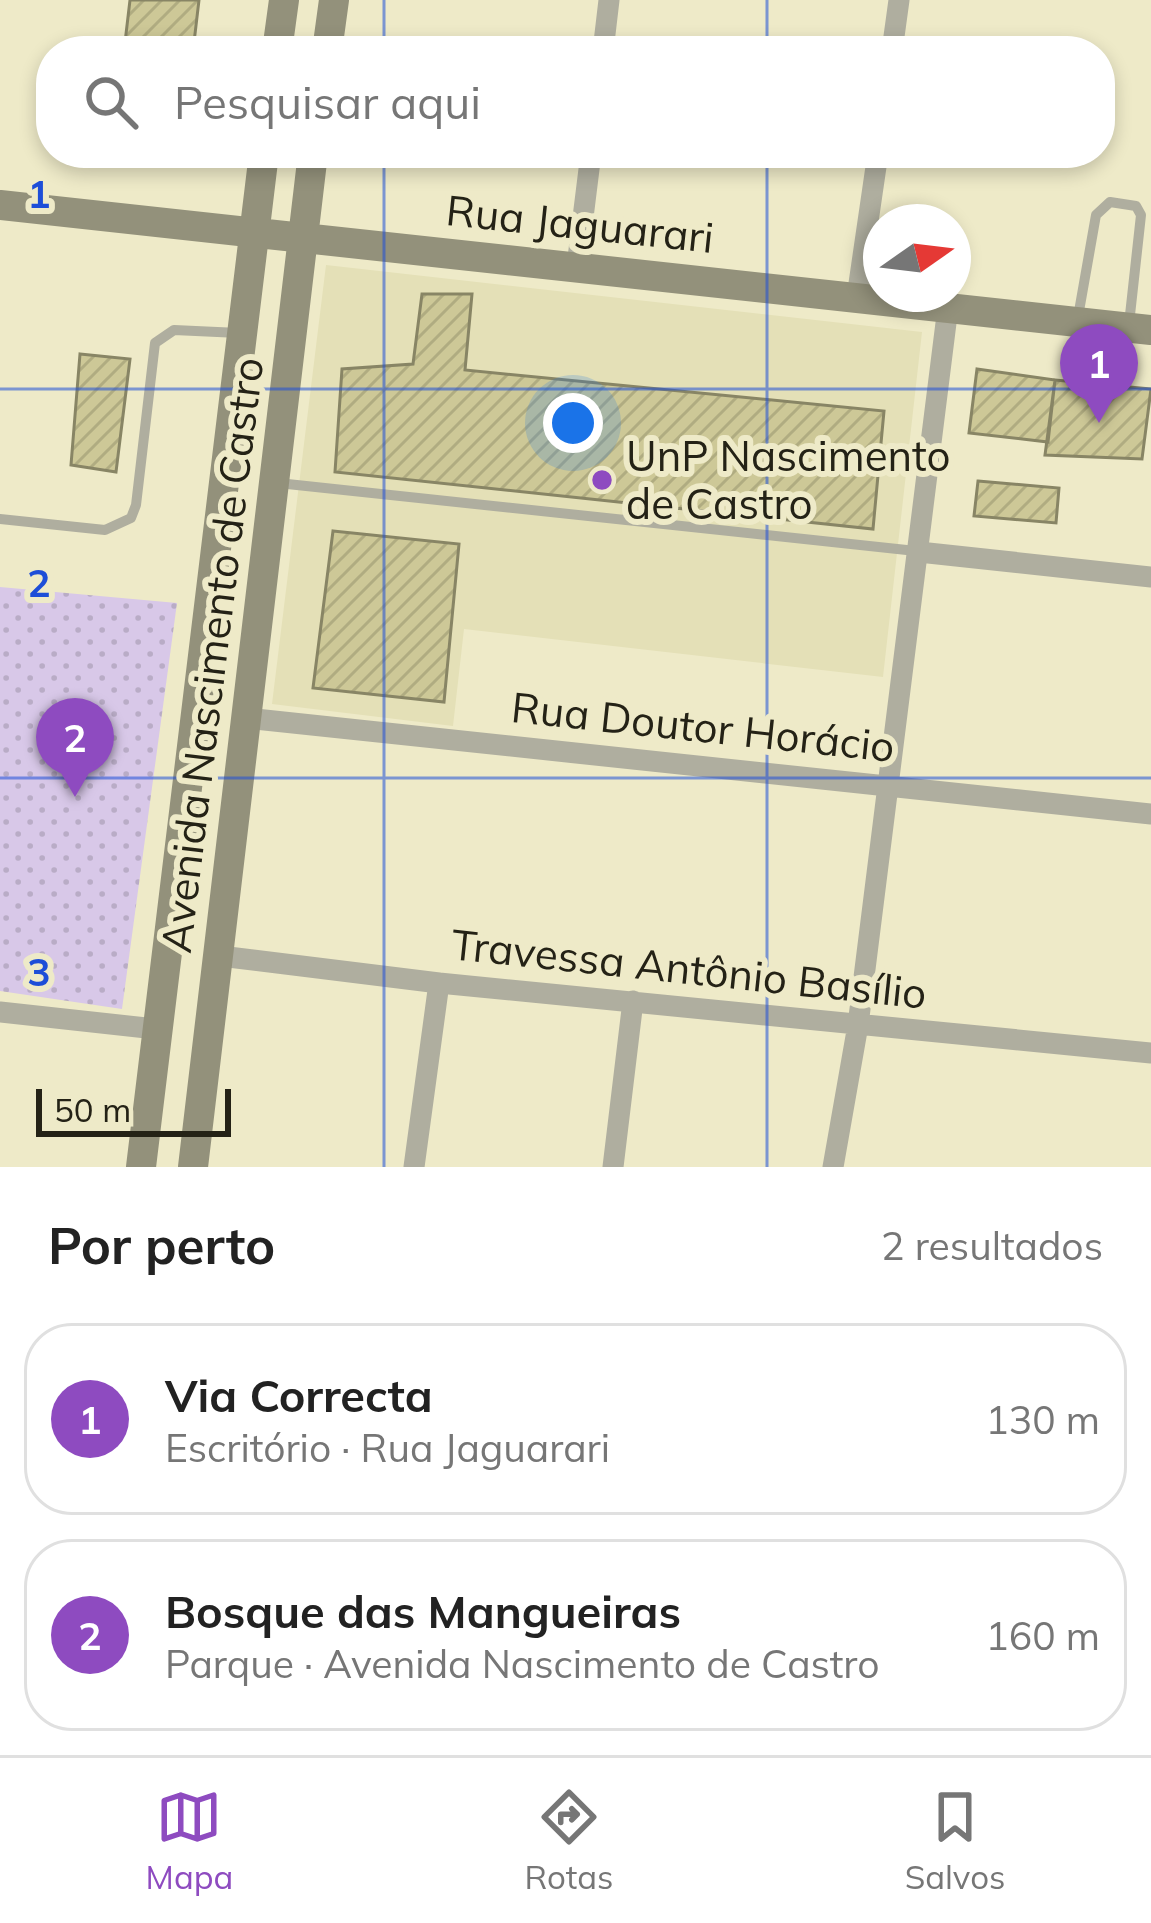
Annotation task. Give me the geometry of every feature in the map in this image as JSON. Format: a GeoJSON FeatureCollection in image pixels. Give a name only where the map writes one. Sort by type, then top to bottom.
{"type":"FeatureCollection","features":[{"type":"Feature","properties":{"kind":"main road"},"geometry":{"type":"LineString","coordinates":[[279,36],[284,0]]}},
{"type":"Feature","properties":{"kind":"main road"},"geometry":{"type":"LineString","coordinates":[[329,36],[334,0]]}},
{"type":"Feature","properties":{"kind":"main road","name":"Avenida Nascimento de Castro"},"geometry":{"type":"LineString","coordinates":[[141,1167],[262,168]]}},
{"type":"Feature","properties":{"kind":"main road","name":"Avenida Nascimento de Castro"},"geometry":{"type":"LineString","coordinates":[[193,1167],[312,168]]}},
{"type":"Feature","properties":{"kind":"main road","name":"Rua Jaguarari"},"geometry":{"type":"LineString","coordinates":[[0,205],[863,298]]}},
{"type":"Feature","properties":{"kind":"main road","name":"Rua Jaguarari"},"geometry":{"type":"LineString","coordinates":[[971,309],[1140,328]]}},
{"type":"Feature","properties":{"kind":"main road"},"geometry":{"type":"LineString","coordinates":[[205,639],[259,596]]}},
{"type":"Feature","properties":{"kind":"main road"},"geometry":{"type":"LineString","coordinates":[[146,1123],[176,1167]]}},
{"type":"Feature","properties":{"kind":"street"},"geometry":{"type":"LineString","coordinates":[[605,36],[609,0]]}},
{"type":"Feature","properties":{"kind":"street"},"geometry":{"type":"LineString","coordinates":[[894,36],[899,0]]}},
{"type":"Feature","properties":{"kind":"street"},"geometry":{"type":"LineString","coordinates":[[577,266],[589,168]]}},
{"type":"Feature","properties":{"kind":"street"},"geometry":{"type":"LineString","coordinates":[[857,297],[876,168]]}},
{"type":"Feature","properties":{"kind":"street"},"geometry":{"type":"LineString","coordinates":[[833,1167],[858,1025],[947,312]]}},
{"type":"Feature","properties":{"kind":"street"},"geometry":{"type":"LineString","coordinates":[[919,552],[1151,578]]}},
{"type":"Feature","properties":{"kind":"street","name":"Rua Doutor Horácio"},"geometry":{"type":"LineString","coordinates":[[246,718],[1151,814]]}},
{"type":"Feature","properties":{"kind":"street","name":"Travessa Antônio Basílio"},"geometry":{"type":"LineString","coordinates":[[220,956],[439,983],[1151,1053]]}},
{"type":"Feature","properties":{"kind":"street"},"geometry":{"type":"LineString","coordinates":[[414,1167],[439,983]]}},
{"type":"Feature","properties":{"kind":"street"},"geometry":{"type":"LineString","coordinates":[[613,1167],[633,1001]]}},
{"type":"Feature","properties":{"kind":"street"},"geometry":{"type":"LineString","coordinates":[[0,1012],[156,1029]]}},
{"type":"Feature","properties":{"kind":"lane"},"geometry":{"type":"LineString","coordinates":[[1077,321],[1096,215],[1110,202],[1136,206],[1141,215],[1140,328]]}},
{"type":"Feature","properties":{"kind":"lane"},"geometry":{"type":"LineString","coordinates":[[0,519],[86,530],[120,526],[131,518],[155,343],[174,330],[242,334]]}},
{"type":"Feature","properties":{"kind":"lane"},"geometry":{"type":"LineString","coordinates":[[274,483],[919,552]]}},
{"type":"Feature","properties":{"kind":"shaded area","name":"UnP Nascimento de Castro"},"geometry":{"type":"Polygon","coordinates":[[[326,265],[922,332],[883,677],[464,629],[453,726],[272,704],[326,265]]]}},
{"type":"Feature","properties":{"kind":"shaded area"},"geometry":{"type":"Polygon","coordinates":[[[0,587],[177,603],[122,1009],[0,991],[0,587]]]}},
{"type":"Feature","properties":{"kind":"building"},"geometry":{"type":"Polygon","coordinates":[[[130,0],[199,0],[195,36],[126,36],[130,0]]]}},
{"type":"Feature","properties":{"kind":"building"},"geometry":{"type":"Polygon","coordinates":[[[422,294],[472,294],[465,370],[884,411],[873,529],[335,472],[342,369],[413,364],[422,294]]]}},
{"type":"Feature","properties":{"kind":"building"},"geometry":{"type":"Polygon","coordinates":[[[80,354],[130,359],[116,472],[71,465],[80,354]]]}},
{"type":"Feature","properties":{"kind":"building"},"geometry":{"type":"Polygon","coordinates":[[[977,369],[1055,380],[1048,442],[969,433],[977,369]]]}},
{"type":"Feature","properties":{"kind":"building"},"geometry":{"type":"Polygon","coordinates":[[[1055,380],[1151,389],[1142,459],[1045,455],[1055,380]]]}},
{"type":"Feature","properties":{"kind":"building"},"geometry":{"type":"Polygon","coordinates":[[[978,481],[1059,488],[1056,523],[974,516],[978,481]]]}},
{"type":"Feature","properties":{"kind":"building"},"geometry":{"type":"Polygon","coordinates":[[[333,531],[459,544],[444,702],[313,688],[333,531]]]}},
{"type":"Feature","properties":{"kind":"place","name":"Via Correcta"},"geometry":{"type":"Point","coordinates":[1099,423]}},
{"type":"Feature","properties":{"kind":"place","name":"UnP Nascimento de Castro"},"geometry":{"type":"Point","coordinates":[602,480]}},
{"type":"Feature","properties":{"kind":"place","name":"Bosque das Mangueiras"},"geometry":{"type":"Point","coordinates":[75,797]}}]}
